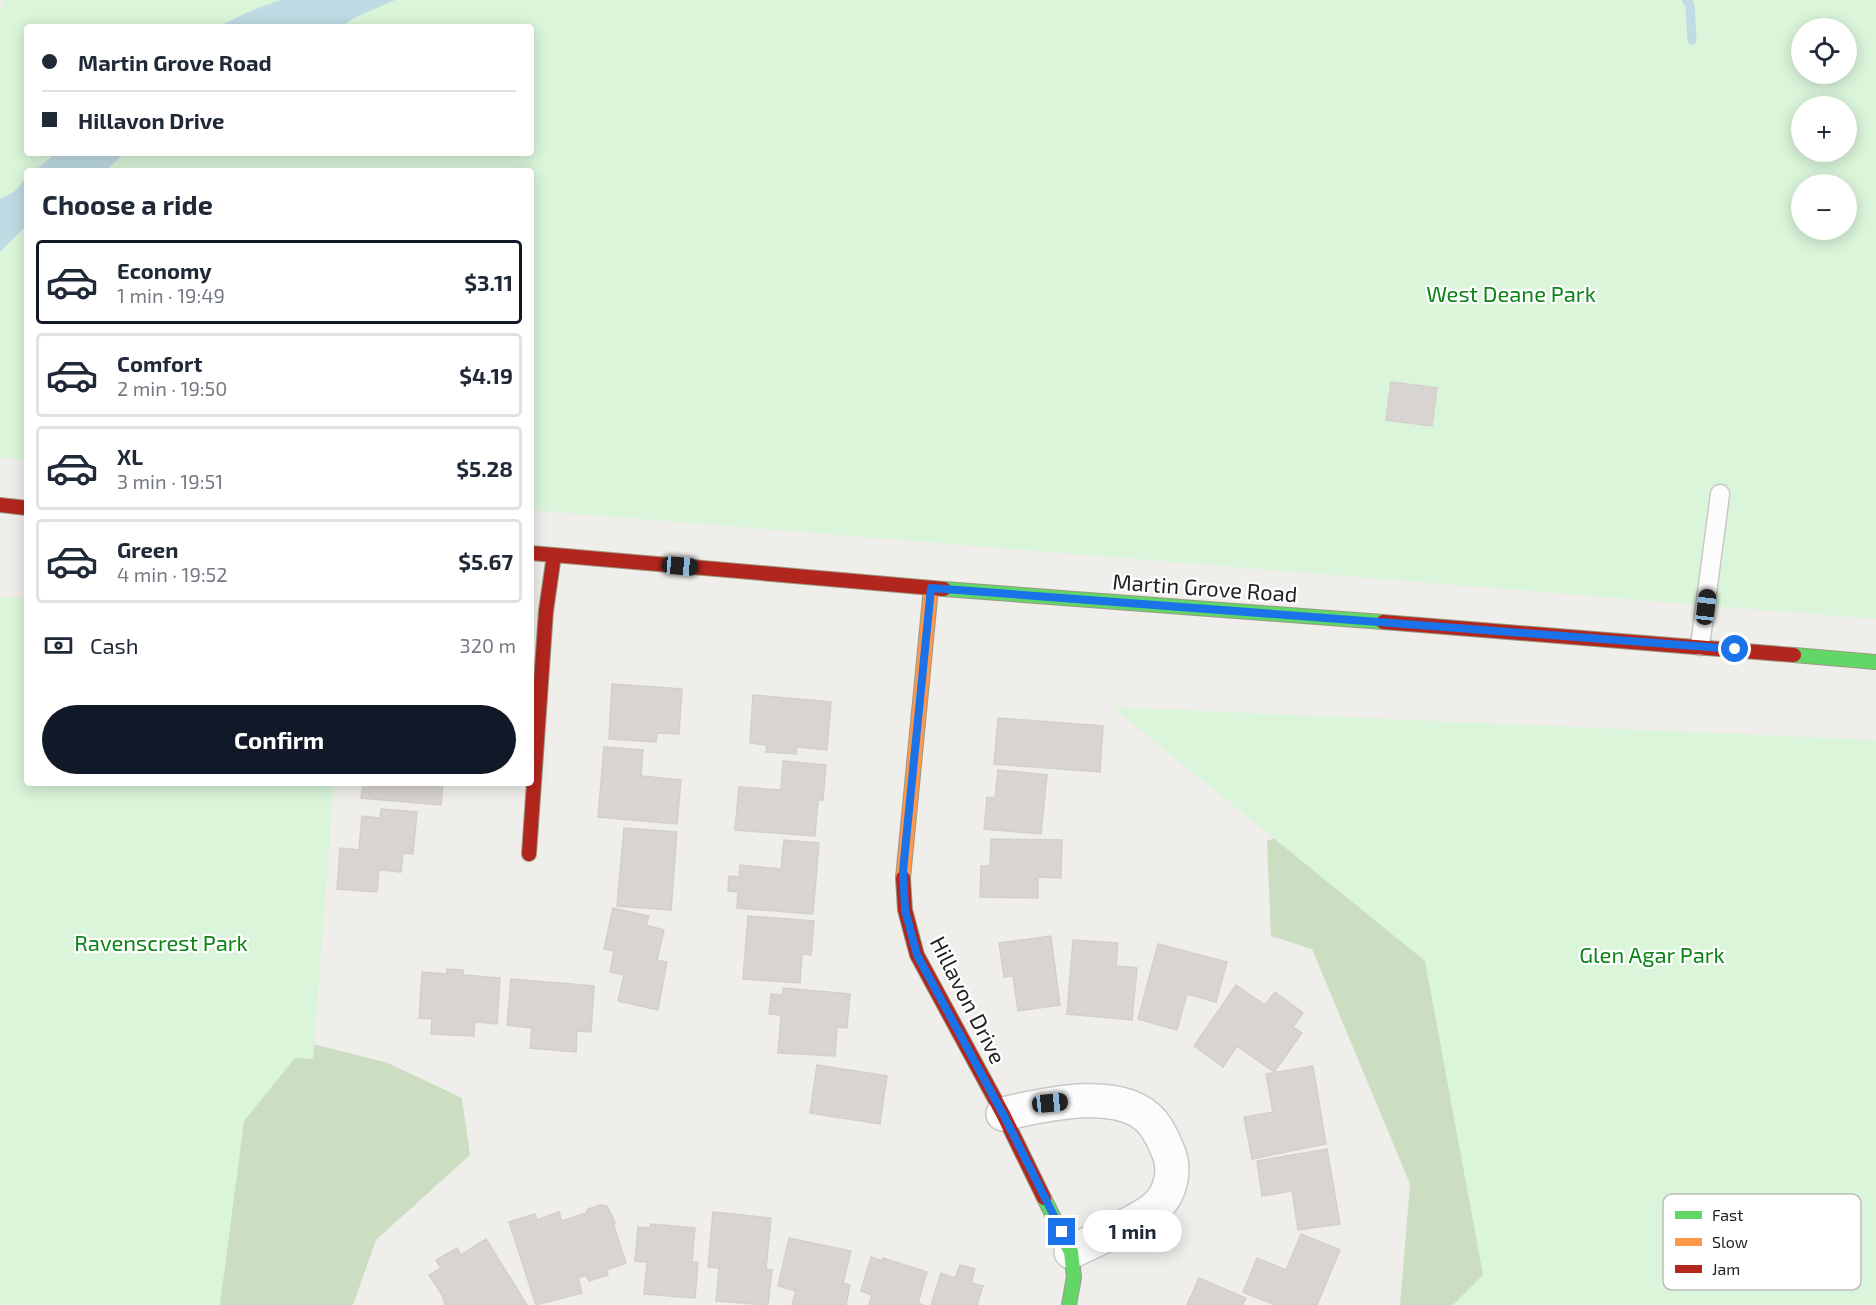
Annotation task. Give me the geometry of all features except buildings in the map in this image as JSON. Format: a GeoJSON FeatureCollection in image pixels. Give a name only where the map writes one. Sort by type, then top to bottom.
{"type":"FeatureCollection","features":[{"type":"Feature","properties":{"kind":"main road"},"geometry":{"type":"LineString","coordinates":[[0,505],[24,508]]}},
{"type":"Feature","properties":{"kind":"main road","name":"Martin Grove Road"},"geometry":{"type":"LineString","coordinates":[[534,553],[931,588],[1700,646],[1876,662]]}},
{"type":"Feature","properties":{"kind":"main road"},"geometry":{"type":"LineString","coordinates":[[534,783],[546,611],[554,555]]}},
{"type":"Feature","properties":{"kind":"main road","name":"Hillavon Drive"},"geometry":{"type":"LineString","coordinates":[[931,588],[903,871],[905,910],[917,955],[1003,1114],[1071,1252],[1074,1277],[1069,1305]]}},
{"type":"Feature","properties":{"kind":"main road"},"geometry":{"type":"LineString","coordinates":[[529,854],[534,786]]}},
{"type":"Feature","properties":{"kind":"street"},"geometry":{"type":"LineString","coordinates":[[1003,1114],[1050,1103],[1081,1100],[1114,1102],[1138,1110],[1152,1121],[1162,1138],[1171,1157],[1172,1176],[1167,1192],[1157,1206],[1143,1216],[1071,1252]]}},
{"type":"Feature","properties":{"kind":"lane"},"geometry":{"type":"LineString","coordinates":[[1700,646],[1720,494]]}},
{"type":"Feature","properties":{"kind":"green space","name":"West Deane Park"},"geometry":{"type":"Polygon","coordinates":[[[5,0],[1876,0],[1876,619],[534,510],[534,168],[24,168],[24,460],[0,457],[0,10],[5,0]]]}},
{"type":"Feature","properties":{"kind":"green space","name":"Ravenscrest Park"},"geometry":{"type":"Polygon","coordinates":[[[0,597],[24,598],[24,786],[334,786],[313,1059],[295,1058],[244,1121],[220,1305],[0,1305],[0,597]]]}},
{"type":"Feature","properties":{"kind":"green space","name":"Glen Agar Park"},"geometry":{"type":"Polygon","coordinates":[[[1112,707],[1876,740],[1876,1305],[1453,1305],[1483,1275],[1425,961],[1112,707]]]}},
{"type":"Feature","properties":{"kind":"green space"},"geometry":{"type":"Polygon","coordinates":[[[1292,831],[1444,888],[1603,1305],[1400,1305],[1410,1184],[1312,949],[1271,936],[1267,841],[1292,831]]]}},
{"type":"Feature","properties":{"kind":"green space"},"geometry":{"type":"Polygon","coordinates":[[[305,1042],[388,1063],[462,1098],[470,1155],[376,1240],[353,1305],[0,1305],[305,1042]]]}},
{"type":"Feature","properties":{"kind":"water"},"geometry":{"type":"Polygon","coordinates":[[[281,0],[395,0],[345,24],[223,24],[281,0]]]}},
{"type":"Feature","properties":{"kind":"water"},"geometry":{"type":"Polygon","coordinates":[[[53,156],[122,156],[108,168],[38,168],[53,156]]]}},
{"type":"Feature","properties":{"kind":"water"},"geometry":{"type":"Polygon","coordinates":[[[24,180],[24,228],[0,252],[0,199],[15,191],[24,180]]]}},
{"type":"Feature","properties":{"kind":"waterway"},"geometry":{"type":"LineString","coordinates":[[1686,0],[1690,5],[1692,40]]}},
{"type":"Feature","properties":{"kind":"traffic: fast"},"geometry":{"type":"LineString","coordinates":[[944,589],[1383,622]]}},
{"type":"Feature","properties":{"kind":"traffic: fast"},"geometry":{"type":"LineString","coordinates":[[1794,655],[1876,662]]}},
{"type":"Feature","properties":{"kind":"traffic: fast"},"geometry":{"type":"LineString","coordinates":[[1044,1198],[1071,1252],[1074,1277],[1069,1305]]}},
{"type":"Feature","properties":{"kind":"traffic: slow"},"geometry":{"type":"LineString","coordinates":[[903,878],[931,588]]}},
{"type":"Feature","properties":{"kind":"traffic: jam"},"geometry":{"type":"LineString","coordinates":[[0,505],[24,508]]}},
{"type":"Feature","properties":{"kind":"traffic: jam"},"geometry":{"type":"LineString","coordinates":[[534,553],[944,589]]}},
{"type":"Feature","properties":{"kind":"traffic: jam"},"geometry":{"type":"LineString","coordinates":[[534,783],[546,611],[554,555]]}},
{"type":"Feature","properties":{"kind":"traffic: jam"},"geometry":{"type":"LineString","coordinates":[[1383,622],[1794,655]]}},
{"type":"Feature","properties":{"kind":"traffic: jam"},"geometry":{"type":"LineString","coordinates":[[529,854],[534,786]]}},
{"type":"Feature","properties":{"kind":"traffic: jam"},"geometry":{"type":"LineString","coordinates":[[903,878],[905,910],[917,955],[1003,1114],[1044,1198]]}},
{"type":"Feature","properties":{"kind":"route"},"geometry":{"type":"LineString","coordinates":[[1062,1232],[1003,1114],[917,955],[905,910],[903,871],[931,588],[1735,649]]}}]}
